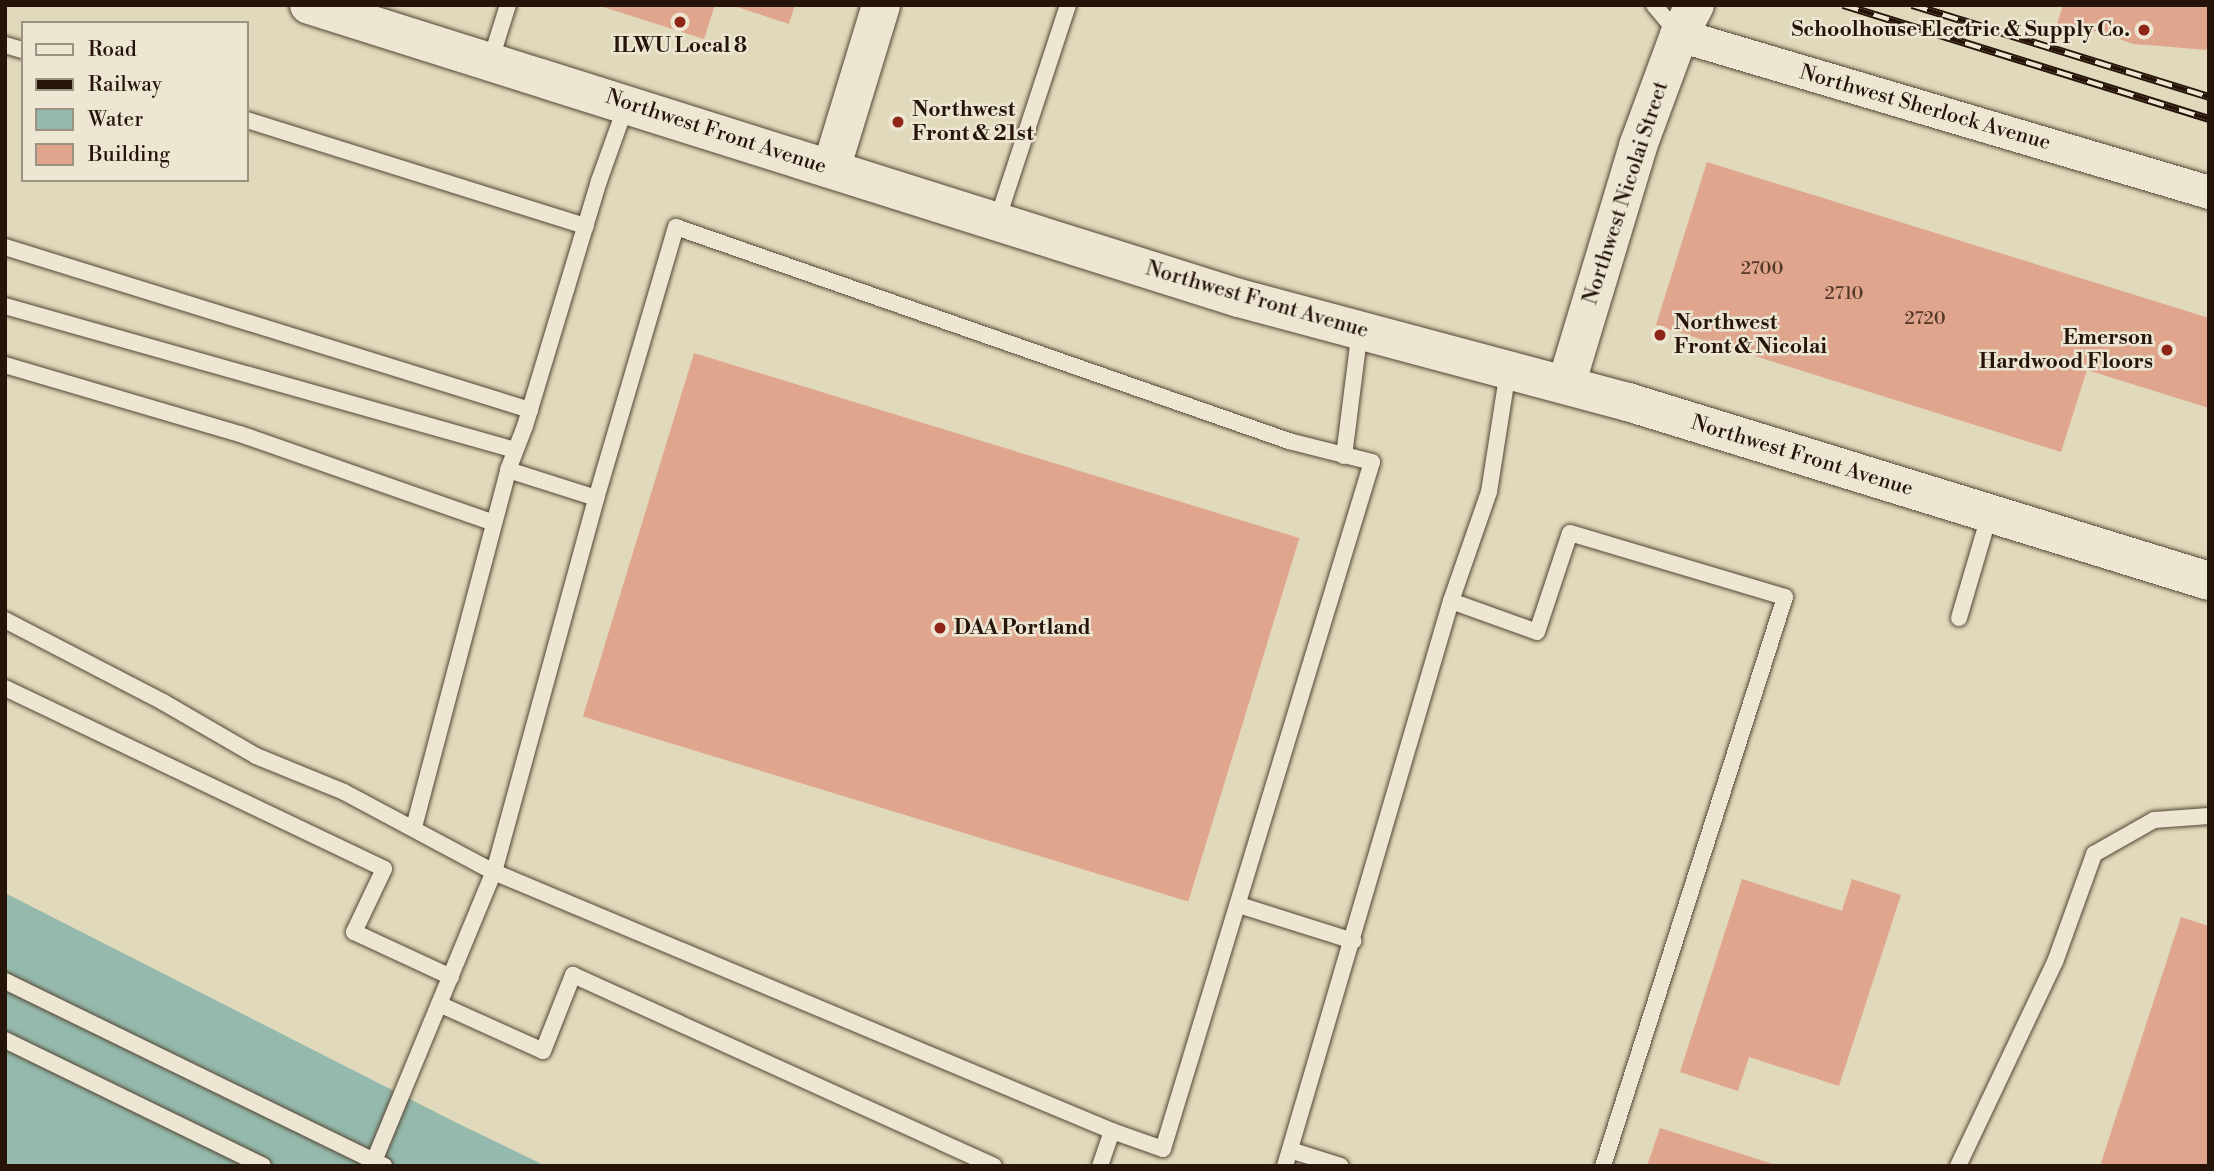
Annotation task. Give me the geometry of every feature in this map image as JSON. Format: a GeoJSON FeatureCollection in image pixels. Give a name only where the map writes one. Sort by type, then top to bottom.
{"type":"FeatureCollection","features":[{"type":"Feature","properties":{"kind":"main road","name":"Northwest Front Avenue"},"geometry":{"type":"LineString","coordinates":[[309,5],[1239,298],[1566,385],[2209,581]]}},
{"type":"Feature","properties":{"kind":"main road"},"geometry":{"type":"LineString","coordinates":[[831,169],[881,5]]}},
{"type":"Feature","properties":{"kind":"main road","name":"Northwest Nicolai Street"},"geometry":{"type":"LineString","coordinates":[[1566,385],[1638,146],[1687,20]]}},
{"type":"Feature","properties":{"kind":"street","name":"Northwest Sherlock Avenue"},"geometry":{"type":"LineString","coordinates":[[1687,20],[2209,192]]}},
{"type":"Feature","properties":{"kind":"lane"},"geometry":{"type":"LineString","coordinates":[[490,62],[508,5]]}},
{"type":"Feature","properties":{"kind":"lane"},"geometry":{"type":"LineString","coordinates":[[997,222],[1068,5]]}},
{"type":"Feature","properties":{"kind":"lane"},"geometry":{"type":"LineString","coordinates":[[1654,5],[1687,20]]}},
{"type":"Feature","properties":{"kind":"lane"},"geometry":{"type":"LineString","coordinates":[[414,827],[508,470],[530,410],[627,103]]}},
{"type":"Feature","properties":{"kind":"lane"},"geometry":{"type":"LineString","coordinates":[[248,120],[586,226]]}},
{"type":"Feature","properties":{"kind":"lane"},"geometry":{"type":"LineString","coordinates":[[5,620],[163,702],[256,756],[344,792],[494,872],[1112,1131],[1163,1149],[1372,462],[1289,441],[676,227],[596,498],[494,872],[439,1004],[379,1163],[5,981]]}},
{"type":"Feature","properties":{"kind":"lane"},"geometry":{"type":"LineString","coordinates":[[5,247],[530,410]]}},
{"type":"Feature","properties":{"kind":"lane"},"geometry":{"type":"LineString","coordinates":[[5,306],[515,450]]}},
{"type":"Feature","properties":{"kind":"lane"},"geometry":{"type":"LineString","coordinates":[[1344,456],[1360,330]]}},
{"type":"Feature","properties":{"kind":"lane"},"geometry":{"type":"LineString","coordinates":[[5,365],[240,434],[494,523]]}},
{"type":"Feature","properties":{"kind":"lane"},"geometry":{"type":"LineString","coordinates":[[1341,1166],[1287,1158],[1451,601],[1489,492],[1508,369]]}},
{"type":"Feature","properties":{"kind":"lane"},"geometry":{"type":"LineString","coordinates":[[508,470],[596,498]]}},
{"type":"Feature","properties":{"kind":"lane"},"geometry":{"type":"LineString","coordinates":[[1959,618],[1990,513]]}},
{"type":"Feature","properties":{"kind":"lane"},"geometry":{"type":"LineString","coordinates":[[1451,601],[1537,632],[1570,533],[1785,597],[1603,1166]]}},
{"type":"Feature","properties":{"kind":"lane"},"geometry":{"type":"LineString","coordinates":[[5,688],[384,869],[354,932],[451,977]]}},
{"type":"Feature","properties":{"kind":"lane"},"geometry":{"type":"LineString","coordinates":[[1958,1166],[2055,962],[2094,855],[2154,820],[2209,816]]}},
{"type":"Feature","properties":{"kind":"lane"},"geometry":{"type":"LineString","coordinates":[[1239,905],[1353,941]]}},
{"type":"Feature","properties":{"kind":"lane"},"geometry":{"type":"LineString","coordinates":[[439,1004],[543,1051],[573,975],[994,1166]]}},
{"type":"Feature","properties":{"kind":"lane"},"geometry":{"type":"LineString","coordinates":[[5,1041],[263,1166]]}},
{"type":"Feature","properties":{"kind":"lane"},"geometry":{"type":"LineString","coordinates":[[1100,1166],[1112,1131]]}},
{"type":"Feature","properties":{"kind":"water"},"geometry":{"type":"Polygon","coordinates":[[[5,893],[459,1124],[546,1166],[5,1166],[5,893]]]}},
{"type":"Feature","properties":{"kind":"building","name":"ILWU Local 8"},"geometry":{"type":"Polygon","coordinates":[[[597,5],[715,5],[704,39],[597,5]]]}},
{"type":"Feature","properties":{"kind":"building","name":"ILWU Local 8"},"geometry":{"type":"Polygon","coordinates":[[[731,5],[795,5],[789,24],[731,5]]]}},
{"type":"Feature","properties":{"kind":"building","name":"Schoolhouse Electric & Supply Co."},"geometry":{"type":"Polygon","coordinates":[[[2063,5],[2209,5],[2209,42],[2206,50],[2133,44],[2101,32],[2056,27],[2063,5]]]}},
{"type":"Feature","properties":{"kind":"building"},"geometry":{"type":"Polygon","coordinates":[[[1707,162],[2209,318],[2209,408],[2087,370],[2061,452],[1656,325],[1707,162]]]}},
{"type":"Feature","properties":{"kind":"building","name":"DAA Portland"},"geometry":{"type":"Polygon","coordinates":[[[694,353],[1299,538],[1188,901],[583,716],[694,353]]]}},
{"type":"Feature","properties":{"kind":"building"},"geometry":{"type":"Polygon","coordinates":[[[1742,879],[1842,911],[1852,879],[1901,895],[1839,1086],[1749,1057],[1738,1091],[1680,1072],[1742,879]]]}},
{"type":"Feature","properties":{"kind":"building"},"geometry":{"type":"Polygon","coordinates":[[[2181,917],[2209,926],[2209,1166],[2100,1166],[2181,917]]]}},
{"type":"Feature","properties":{"kind":"building"},"geometry":{"type":"Polygon","coordinates":[[[1660,1128],[1776,1165],[1776,1166],[1647,1166],[1660,1128]]]}},
{"type":"Feature","properties":{"kind":"railway"},"geometry":{"type":"LineString","coordinates":[[1843,5],[2209,119]]}},
{"type":"Feature","properties":{"kind":"railway"},"geometry":{"type":"LineString","coordinates":[[1912,5],[2209,97]]}},
{"type":"Feature","properties":{"kind":"place","name":"ILWU Local 8"},"geometry":{"type":"Point","coordinates":[680,22]}},
{"type":"Feature","properties":{"kind":"place","name":"Schoolhouse Electric & Supply Co."},"geometry":{"type":"Point","coordinates":[2144,30]}},
{"type":"Feature","properties":{"kind":"place","name":"Northwest Front & 21st"},"geometry":{"type":"Point","coordinates":[898,122]}},
{"type":"Feature","properties":{"kind":"place","name":"Northwest Front & Nicolai"},"geometry":{"type":"Point","coordinates":[1660,335]}},
{"type":"Feature","properties":{"kind":"place","name":"Emerson Hardwood Floors"},"geometry":{"type":"Point","coordinates":[2167,350]}},
{"type":"Feature","properties":{"kind":"place","name":"DAA Portland"},"geometry":{"type":"Point","coordinates":[940,628]}}]}
